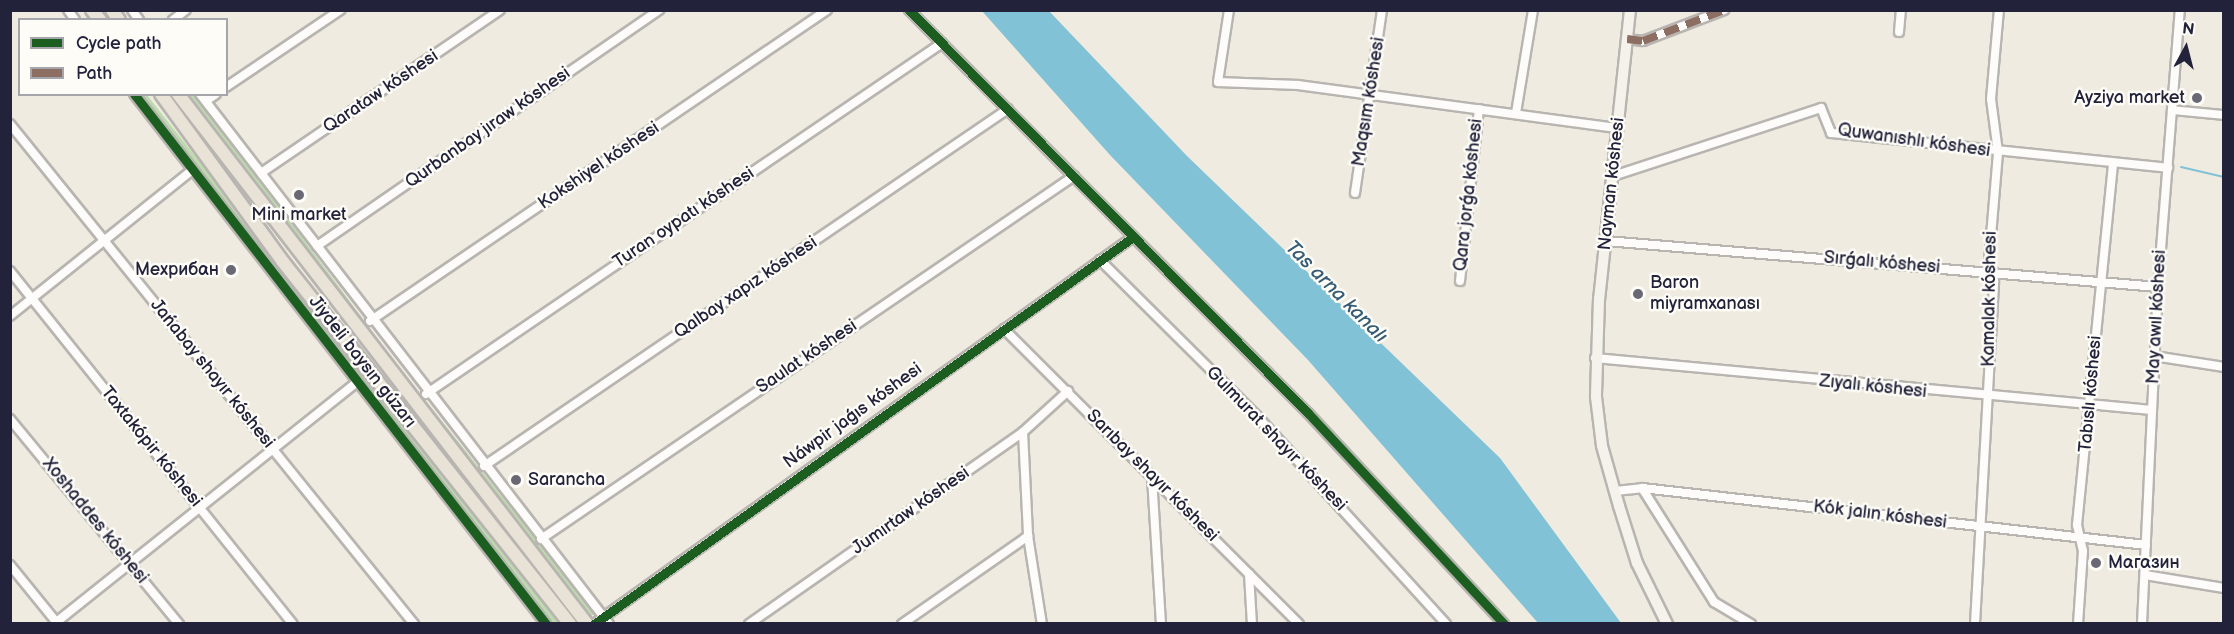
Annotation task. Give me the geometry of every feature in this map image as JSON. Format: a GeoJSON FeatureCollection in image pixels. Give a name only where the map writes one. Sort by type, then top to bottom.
{"type":"FeatureCollection","features":[{"type":"Feature","properties":{"kind":"main road","name":"Nayman kóshesi"},"geometry":{"type":"LineString","coordinates":[[1630,10],[1595,358],[1602,446],[1637,563],[1667,624]]}},
{"type":"Feature","properties":{"kind":"main road","name":"Jiydeli baysın gúzarı"},"geometry":{"type":"LineString","coordinates":[[162,96],[283,262],[570,624]]}},
{"type":"Feature","properties":{"kind":"main road","name":"Jiydeli baysın gúzarı"},"geometry":{"type":"LineString","coordinates":[[180,96],[587,624]]}},
{"type":"Feature","properties":{"kind":"street"},"geometry":{"type":"LineString","coordinates":[[228,86],[340,10]]}},
{"type":"Feature","properties":{"kind":"street","name":"Qarataw kóshesi"},"geometry":{"type":"LineString","coordinates":[[261,173],[500,10]]}},
{"type":"Feature","properties":{"kind":"street","name":"Qurbanbay jıraw kóshesi"},"geometry":{"type":"LineString","coordinates":[[316,246],[659,10]]}},
{"type":"Feature","properties":{"kind":"street","name":"Kokshiyel kóshesi"},"geometry":{"type":"LineString","coordinates":[[370,321],[827,10]]}},
{"type":"Feature","properties":{"kind":"street"},"geometry":{"type":"LineString","coordinates":[[909,10],[1386,494],[1504,624]]}},
{"type":"Feature","properties":{"kind":"street"},"geometry":{"type":"LineString","coordinates":[[1229,10],[1218,82],[1372,96],[1618,128]]}},
{"type":"Feature","properties":{"kind":"street","name":"Maqsım kóshesi"},"geometry":{"type":"LineString","coordinates":[[1354,193],[1372,96],[1382,10]]}},
{"type":"Feature","properties":{"kind":"street"},"geometry":{"type":"LineString","coordinates":[[1516,113],[1533,10]]}},
{"type":"Feature","properties":{"kind":"street"},"geometry":{"type":"LineString","coordinates":[[1627,39],[1643,41],[1724,10]]}},
{"type":"Feature","properties":{"kind":"street"},"geometry":{"type":"LineString","coordinates":[[1899,32],[1901,10]]}},
{"type":"Feature","properties":{"kind":"street","name":"Kamalak kóshesi"},"geometry":{"type":"LineString","coordinates":[[1975,624],[1985,398],[1994,282],[1988,272],[1998,152],[1991,99],[1999,10]]}},
{"type":"Feature","properties":{"kind":"street","name":"May awıl kóshesi"},"geometry":{"type":"LineString","coordinates":[[2142,624],[2158,287],[2180,10]]}},
{"type":"Feature","properties":{"kind":"street","name":"Turan oypatı kóshesi"},"geometry":{"type":"LineString","coordinates":[[426,394],[942,43]]}},
{"type":"Feature","properties":{"kind":"street"},"geometry":{"type":"LineString","coordinates":[[136,96],[356,383],[546,624]]}},
{"type":"Feature","properties":{"kind":"street"},"geometry":{"type":"LineString","coordinates":[[203,98],[426,394],[609,624]]}},
{"type":"Feature","properties":{"kind":"street","name":"Quwanıshlı kóshesi"},"geometry":{"type":"LineString","coordinates":[[1614,176],[1821,108],[1831,133],[2168,168]]}},
{"type":"Feature","properties":{"kind":"street","name":"Qalbay xapız kóshesi"},"geometry":{"type":"LineString","coordinates":[[484,466],[1008,109]]}},
{"type":"Feature","properties":{"kind":"street","name":"Qara jorǵa kóshesi"},"geometry":{"type":"LineString","coordinates":[[1460,281],[1479,109]]}},
{"type":"Feature","properties":{"kind":"street"},"geometry":{"type":"LineString","coordinates":[[2172,110],[2223,116]]}},
{"type":"Feature","properties":{"kind":"street","name":"Jańabay shayır kóshesi"},"geometry":{"type":"LineString","coordinates":[[10,124],[414,624]]}},
{"type":"Feature","properties":{"kind":"street","name":"Tabıslı kóshesi"},"geometry":{"type":"LineString","coordinates":[[2078,624],[2082,538],[2077,525],[2092,407],[2099,282],[2113,163]]}},
{"type":"Feature","properties":{"kind":"street"},"geometry":{"type":"LineString","coordinates":[[10,316],[192,170]]}},
{"type":"Feature","properties":{"kind":"street","name":"Saulat kóshesi"},"geometry":{"type":"LineString","coordinates":[[541,539],[1074,176]]}},
{"type":"Feature","properties":{"kind":"street","name":"Náwpir jaǵıs kóshesi"},"geometry":{"type":"LineString","coordinates":[[594,624],[1133,237]]}},
{"type":"Feature","properties":{"kind":"street","name":"Sırǵalı kóshesi"},"geometry":{"type":"LineString","coordinates":[[1606,241],[2158,287]]}},
{"type":"Feature","properties":{"kind":"street","name":"Gulmurat shayır kóshesi"},"geometry":{"type":"LineString","coordinates":[[1100,260],[1257,416],[1446,624]]}},
{"type":"Feature","properties":{"kind":"street","name":"Taxtakópir kóshesi"},"geometry":{"type":"LineString","coordinates":[[10,271],[292,624]]}},
{"type":"Feature","properties":{"kind":"street","name":"Sarıbay shayır kóshesi"},"geometry":{"type":"LineString","coordinates":[[1004,329],[1299,624]]}},
{"type":"Feature","properties":{"kind":"street"},"geometry":{"type":"LineString","coordinates":[[2154,356],[2223,367]]}},
{"type":"Feature","properties":{"kind":"street","name":"Zıyalı kóshesi"},"geometry":{"type":"LineString","coordinates":[[1595,358],[1985,398],[2152,411]]}},
{"type":"Feature","properties":{"kind":"street"},"geometry":{"type":"LineString","coordinates":[[10,565],[56,623],[356,383]]}},
{"type":"Feature","properties":{"kind":"street","name":"Jumırtaw kóshesi"},"geometry":{"type":"LineString","coordinates":[[749,624],[1023,432],[1068,391]]}},
{"type":"Feature","properties":{"kind":"street","name":"Xoshaddes kóshesi"},"geometry":{"type":"LineString","coordinates":[[10,419],[179,624]]}},
{"type":"Feature","properties":{"kind":"street"},"geometry":{"type":"LineString","coordinates":[[1023,432],[1028,536],[1042,624]]}},
{"type":"Feature","properties":{"kind":"street"},"geometry":{"type":"LineString","coordinates":[[1152,477],[1161,624]]}},
{"type":"Feature","properties":{"kind":"street"},"geometry":{"type":"LineString","coordinates":[[1642,488],[1714,602],[1751,624]]}},
{"type":"Feature","properties":{"kind":"street","name":"Kók jalın kóshesi"},"geometry":{"type":"LineString","coordinates":[[1615,491],[1642,488],[2146,545]]}},
{"type":"Feature","properties":{"kind":"street"},"geometry":{"type":"LineString","coordinates":[[902,624],[1028,536]]}},
{"type":"Feature","properties":{"kind":"street"},"geometry":{"type":"LineString","coordinates":[[1249,574],[1252,624]]}},
{"type":"Feature","properties":{"kind":"street"},"geometry":{"type":"LineString","coordinates":[[2145,575],[2223,588]]}},
{"type":"Feature","properties":{"kind":"green space"},"geometry":{"type":"Polygon","coordinates":[[[140,96],[148,96],[563,623],[550,623],[140,96]]]}},
{"type":"Feature","properties":{"kind":"green space"},"geometry":{"type":"Polygon","coordinates":[[[188,96],[197,96],[398,366],[595,613],[590,617],[516,525],[188,96]]]}},
{"type":"Feature","properties":{"kind":"water"},"geometry":{"type":"Polygon","coordinates":[[[982,11],[1049,11],[1187,156],[1500,458],[1621,623],[1538,623],[1308,360],[1110,155],[982,11]]]}},
{"type":"Feature","properties":{"kind":"waterway"},"geometry":{"type":"LineString","coordinates":[[2181,167],[2224,177]]}},
{"type":"Feature","properties":{"kind":"marked path"},"geometry":{"type":"LineString","coordinates":[[1627,39],[1643,41],[1724,10]]}},
{"type":"Feature","properties":{"kind":"cycle path"},"geometry":{"type":"LineString","coordinates":[[909,10],[1308,413],[1504,624]]}},
{"type":"Feature","properties":{"kind":"cycle path"},"geometry":{"type":"LineString","coordinates":[[136,96],[546,624]]}},
{"type":"Feature","properties":{"kind":"cycle path"},"geometry":{"type":"LineString","coordinates":[[594,624],[1133,237]]}},
{"type":"Feature","properties":{"kind":"place","name":"Ayziya market"},"geometry":{"type":"Point","coordinates":[2197,98]}},
{"type":"Feature","properties":{"kind":"place","name":"Mini market"},"geometry":{"type":"Point","coordinates":[299,195]}},
{"type":"Feature","properties":{"kind":"place","name":"Мехрибан"},"geometry":{"type":"Point","coordinates":[231,270]}},
{"type":"Feature","properties":{"kind":"place","name":"Baron miyramxanası"},"geometry":{"type":"Point","coordinates":[1638,294]}},
{"type":"Feature","properties":{"kind":"place","name":"Sarancha"},"geometry":{"type":"Point","coordinates":[516,480]}},
{"type":"Feature","properties":{"kind":"place","name":"Магазин"},"geometry":{"type":"Point","coordinates":[2096,563]}},
{"type":"Feature","properties":{"kind":"water label","name":"Tas arna kanalı"},"geometry":{"type":"Point","coordinates":[1336,292]}}]}
